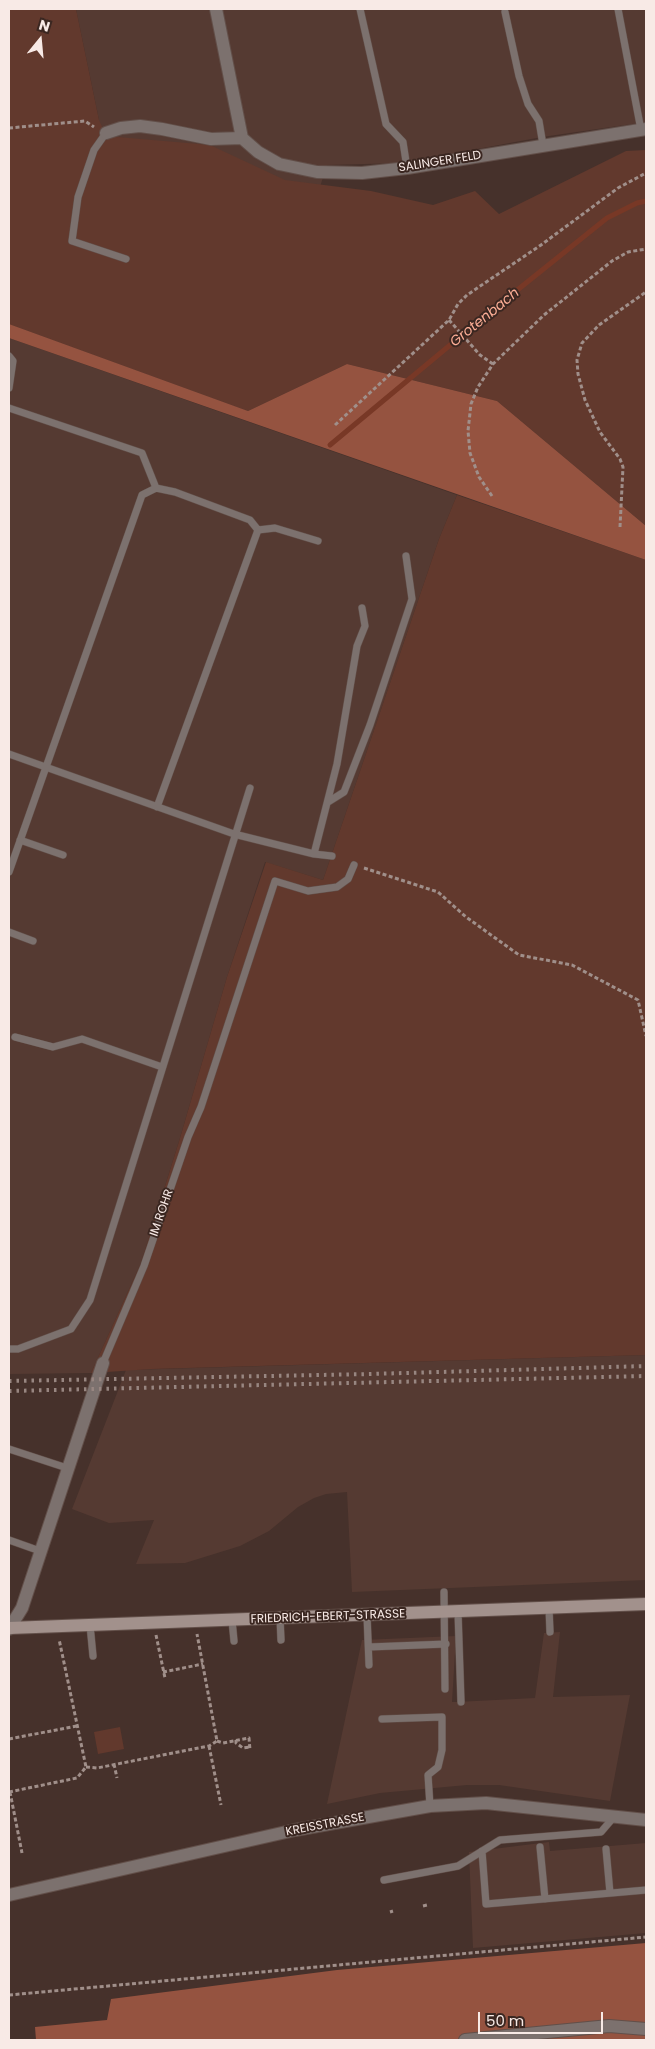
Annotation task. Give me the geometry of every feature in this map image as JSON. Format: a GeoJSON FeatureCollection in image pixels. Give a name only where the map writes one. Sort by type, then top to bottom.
{"type":"FeatureCollection","features":[{"type":"Feature","properties":{"kind":"street"},"geometry":{"type":"LineString","coordinates":[[106,133],[121,128],[140,126],[162,128],[211,139],[242,138],[216,9]]}},
{"type":"Feature","properties":{"kind":"street","name":"SALINGER FELD"},"geometry":{"type":"LineString","coordinates":[[242,138],[258,152],[279,164],[317,172],[362,173],[407,168],[644,129]]}},
{"type":"Feature","properties":{"kind":"street","name":"IM ROHR"},"geometry":{"type":"LineString","coordinates":[[9,1629],[22,1608],[103,1363]]}},
{"type":"Feature","properties":{"kind":"street","name":"FRIEDRICH-EBERT-STRASSE"},"geometry":{"type":"LineString","coordinates":[[9,1629],[646,1604]]}},
{"type":"Feature","properties":{"kind":"street","name":"KREISSTRASSE"},"geometry":{"type":"LineString","coordinates":[[9,1894],[295,1830],[430,1806],[486,1803],[646,1820]]}},
{"type":"Feature","properties":{"kind":"street"},"geometry":{"type":"LineString","coordinates":[[465,2040],[609,2026],[646,2028]]}},
{"type":"Feature","properties":{"kind":"lane"},"geometry":{"type":"LineString","coordinates":[[360,9],[386,124],[403,142],[407,168]]}},
{"type":"Feature","properties":{"kind":"lane"},"geometry":{"type":"LineString","coordinates":[[618,9],[644,129]]}},
{"type":"Feature","properties":{"kind":"lane"},"geometry":{"type":"LineString","coordinates":[[505,12],[519,76],[528,104],[539,121],[543,145]]}},
{"type":"Feature","properties":{"kind":"lane"},"geometry":{"type":"LineString","coordinates":[[106,133],[94,150],[78,197],[72,241],[126,259]]}},
{"type":"Feature","properties":{"kind":"lane"},"geometry":{"type":"LineString","coordinates":[[9,356],[13,361],[9,388]]}},
{"type":"Feature","properties":{"kind":"lane"},"geometry":{"type":"LineString","coordinates":[[9,408],[142,453],[156,488]]}},
{"type":"Feature","properties":{"kind":"lane"},"geometry":{"type":"LineString","coordinates":[[9,872],[142,495],[156,488],[175,492],[250,520],[258,530]]}},
{"type":"Feature","properties":{"kind":"lane"},"geometry":{"type":"LineString","coordinates":[[258,530],[275,528],[318,541]]}},
{"type":"Feature","properties":{"kind":"lane"},"geometry":{"type":"LineString","coordinates":[[157,807],[258,530]]}},
{"type":"Feature","properties":{"kind":"lane"},"geometry":{"type":"LineString","coordinates":[[328,802],[344,792],[370,725],[412,599],[406,556]]}},
{"type":"Feature","properties":{"kind":"lane"},"geometry":{"type":"LineString","coordinates":[[314,854],[338,764],[357,646],[365,626],[362,608]]}},
{"type":"Feature","properties":{"kind":"lane"},"geometry":{"type":"LineString","coordinates":[[9,754],[234,834],[314,854],[332,856]]}},
{"type":"Feature","properties":{"kind":"lane"},"geometry":{"type":"LineString","coordinates":[[9,1349],[18,1349],[71,1329],[90,1300],[234,834],[250,788]]}},
{"type":"Feature","properties":{"kind":"lane"},"geometry":{"type":"LineString","coordinates":[[20,840],[64,855]]}},
{"type":"Feature","properties":{"kind":"lane"},"geometry":{"type":"LineString","coordinates":[[9,848],[16,850]]}},
{"type":"Feature","properties":{"kind":"lane","name":"IM ROHR"},"geometry":{"type":"LineString","coordinates":[[103,1363],[144,1266],[188,1137],[201,1107],[275,881],[308,891],[337,887],[348,879],[354,865]]}},
{"type":"Feature","properties":{"kind":"lane"},"geometry":{"type":"LineString","coordinates":[[9,932],[33,941]]}},
{"type":"Feature","properties":{"kind":"lane"},"geometry":{"type":"LineString","coordinates":[[16,1037],[53,1047],[82,1039],[162,1067]]}},
{"type":"Feature","properties":{"kind":"lane"},"geometry":{"type":"LineString","coordinates":[[9,1449],[67,1468]]}},
{"type":"Feature","properties":{"kind":"lane"},"geometry":{"type":"LineString","coordinates":[[9,1540],[40,1552]]}},
{"type":"Feature","properties":{"kind":"lane"},"geometry":{"type":"LineString","coordinates":[[444,1592],[445,1688]]}},
{"type":"Feature","properties":{"kind":"lane"},"geometry":{"type":"LineString","coordinates":[[549,1608],[550,1632]]}},
{"type":"Feature","properties":{"kind":"lane"},"geometry":{"type":"LineString","coordinates":[[458,1612],[460,1702]]}},
{"type":"Feature","properties":{"kind":"lane"},"geometry":{"type":"LineString","coordinates":[[368,1615],[369,1665]]}},
{"type":"Feature","properties":{"kind":"lane"},"geometry":{"type":"LineString","coordinates":[[280,1618],[281,1640]]}},
{"type":"Feature","properties":{"kind":"lane"},"geometry":{"type":"LineString","coordinates":[[232,1620],[234,1641]]}},
{"type":"Feature","properties":{"kind":"lane"},"geometry":{"type":"LineString","coordinates":[[90,1625],[93,1656]]}},
{"type":"Feature","properties":{"kind":"lane"},"geometry":{"type":"LineString","coordinates":[[369,1647],[446,1644]]}},
{"type":"Feature","properties":{"kind":"lane"},"geometry":{"type":"LineString","coordinates":[[382,1719],[442,1717],[442,1750],[438,1767],[428,1775],[430,1806]]}},
{"type":"Feature","properties":{"kind":"lane"},"geometry":{"type":"LineString","coordinates":[[384,1880],[458,1866],[500,1840],[601,1832],[613,1818]]}},
{"type":"Feature","properties":{"kind":"lane"},"geometry":{"type":"LineString","coordinates":[[540,1847],[546,1899]]}},
{"type":"Feature","properties":{"kind":"lane"},"geometry":{"type":"LineString","coordinates":[[606,1849],[610,1893]]}},
{"type":"Feature","properties":{"kind":"lane"},"geometry":{"type":"LineString","coordinates":[[482,1851],[486,1904],[646,1890]]}},
{"type":"Feature","properties":{"kind":"path"},"geometry":{"type":"LineString","coordinates":[[9,128],[85,121],[106,133]]}},
{"type":"Feature","properties":{"kind":"path"},"geometry":{"type":"LineString","coordinates":[[335,425],[449,320],[458,304],[467,294],[535,250],[618,188],[646,173]]}},
{"type":"Feature","properties":{"kind":"path"},"geometry":{"type":"LineString","coordinates":[[492,496],[479,477],[470,453],[468,431],[471,404],[478,386],[493,364],[544,315],[612,261],[628,252],[646,249]]}},
{"type":"Feature","properties":{"kind":"path"},"geometry":{"type":"LineString","coordinates":[[620,527],[623,467],[620,459],[600,432],[586,400],[578,374],[577,360],[582,343],[599,325],[646,292]]}},
{"type":"Feature","properties":{"kind":"path"},"geometry":{"type":"LineString","coordinates":[[449,320],[480,355],[493,364]]}},
{"type":"Feature","properties":{"kind":"path"},"geometry":{"type":"LineString","coordinates":[[354,865],[438,892],[466,917],[519,955],[572,965],[638,1000],[646,1036]]}},
{"type":"Feature","properties":{"kind":"path"},"geometry":{"type":"LineString","coordinates":[[194,1622],[217,1741]]}},
{"type":"Feature","properties":{"kind":"path"},"geometry":{"type":"LineString","coordinates":[[154,1623],[165,1678]]}},
{"type":"Feature","properties":{"kind":"path"},"geometry":{"type":"LineString","coordinates":[[57,1627],[86,1767]]}},
{"type":"Feature","properties":{"kind":"path"},"geometry":{"type":"LineString","coordinates":[[164,1672],[203,1664]]}},
{"type":"Feature","properties":{"kind":"path"},"geometry":{"type":"LineString","coordinates":[[9,1739],[77,1726]]}},
{"type":"Feature","properties":{"kind":"path"},"geometry":{"type":"LineString","coordinates":[[86,1767],[97,1768],[208,1746],[217,1741],[223,1743],[236,1740],[249,1738],[250,1749],[243,1748],[236,1743],[236,1740]]}},
{"type":"Feature","properties":{"kind":"path"},"geometry":{"type":"LineString","coordinates":[[208,1746],[221,1805]]}},
{"type":"Feature","properties":{"kind":"path"},"geometry":{"type":"LineString","coordinates":[[114,1764],[117,1778]]}},
{"type":"Feature","properties":{"kind":"path"},"geometry":{"type":"LineString","coordinates":[[22,1853],[9,1792],[77,1778],[86,1767]]}},
{"type":"Feature","properties":{"kind":"path"},"geometry":{"type":"LineString","coordinates":[[9,1995],[646,1937]]}},
{"type":"Feature","properties":{"kind":"shaded area"},"geometry":{"type":"Polygon","coordinates":[[[9,9],[76,9],[99,120],[106,136],[210,145],[285,180],[371,191],[433,205],[475,191],[499,214],[626,151],[646,150],[646,526],[497,401],[347,364],[248,411],[9,324],[9,9]]]}},
{"type":"Feature","properties":{"kind":"shaded area"},"geometry":{"type":"Polygon","coordinates":[[[76,9],[646,9],[646,122],[542,137],[402,163],[327,165],[248,411],[9,324],[9,193],[99,120],[76,9]]]}},
{"type":"Feature","properties":{"kind":"shaded area"},"geometry":{"type":"Polygon","coordinates":[[[9,324],[248,411],[347,364],[497,401],[646,526],[646,560],[9,338],[9,324]]]}},
{"type":"Feature","properties":{"kind":"shaded area"},"geometry":{"type":"Polygon","coordinates":[[[9,338],[457,495],[439,539],[323,880],[265,862],[227,977],[141,1263],[91,1373],[9,1374],[9,338]]]}},
{"type":"Feature","properties":{"kind":"shaded area"},"geometry":{"type":"Polygon","coordinates":[[[457,495],[646,560],[646,1355],[152,1369],[91,1373],[141,1263],[227,977],[266,862],[323,880],[439,539],[457,495]]]}},
{"type":"Feature","properties":{"kind":"shaded area"},"geometry":{"type":"Polygon","coordinates":[[[646,1355],[646,1580],[352,1592],[347,1492],[326,1494],[314,1498],[298,1507],[269,1531],[240,1546],[185,1563],[136,1564],[154,1520],[109,1523],[72,1509],[126,1370],[646,1355]]]}},
{"type":"Feature","properties":{"kind":"shaded area"},"geometry":{"type":"Polygon","coordinates":[[[560,1632],[553,1697],[630,1695],[610,1801],[499,1785],[467,1785],[380,1793],[327,1804],[362,1640],[456,1636],[452,1702],[456,1702],[535,1698],[544,1633],[560,1632]]]}},
{"type":"Feature","properties":{"kind":"shaded area"},"geometry":{"type":"Polygon","coordinates":[[[120,1727],[124,1749],[98,1754],[94,1732],[120,1727]]]}},
{"type":"Feature","properties":{"kind":"shaded area"},"geometry":{"type":"Polygon","coordinates":[[[549,1842],[550,1851],[646,1843],[646,1933],[473,1948],[469,1852],[549,1842]]]}},
{"type":"Feature","properties":{"kind":"shaded area"},"geometry":{"type":"Polygon","coordinates":[[[646,1943],[646,2040],[36,2040],[35,2027],[107,2020],[111,1999],[337,1970],[646,1943]]]}},
{"type":"Feature","properties":{"kind":"waterway","name":"Grotenbach"},"geometry":{"type":"LineString","coordinates":[[330,445],[485,316],[607,218],[637,203],[646,201]]}},
{"type":"Feature","properties":{"kind":"railway"},"geometry":{"type":"LineString","coordinates":[[9,1381],[371,1374],[646,1366]]}},
{"type":"Feature","properties":{"kind":"railway"},"geometry":{"type":"LineString","coordinates":[[9,1391],[646,1376]]}}]}
